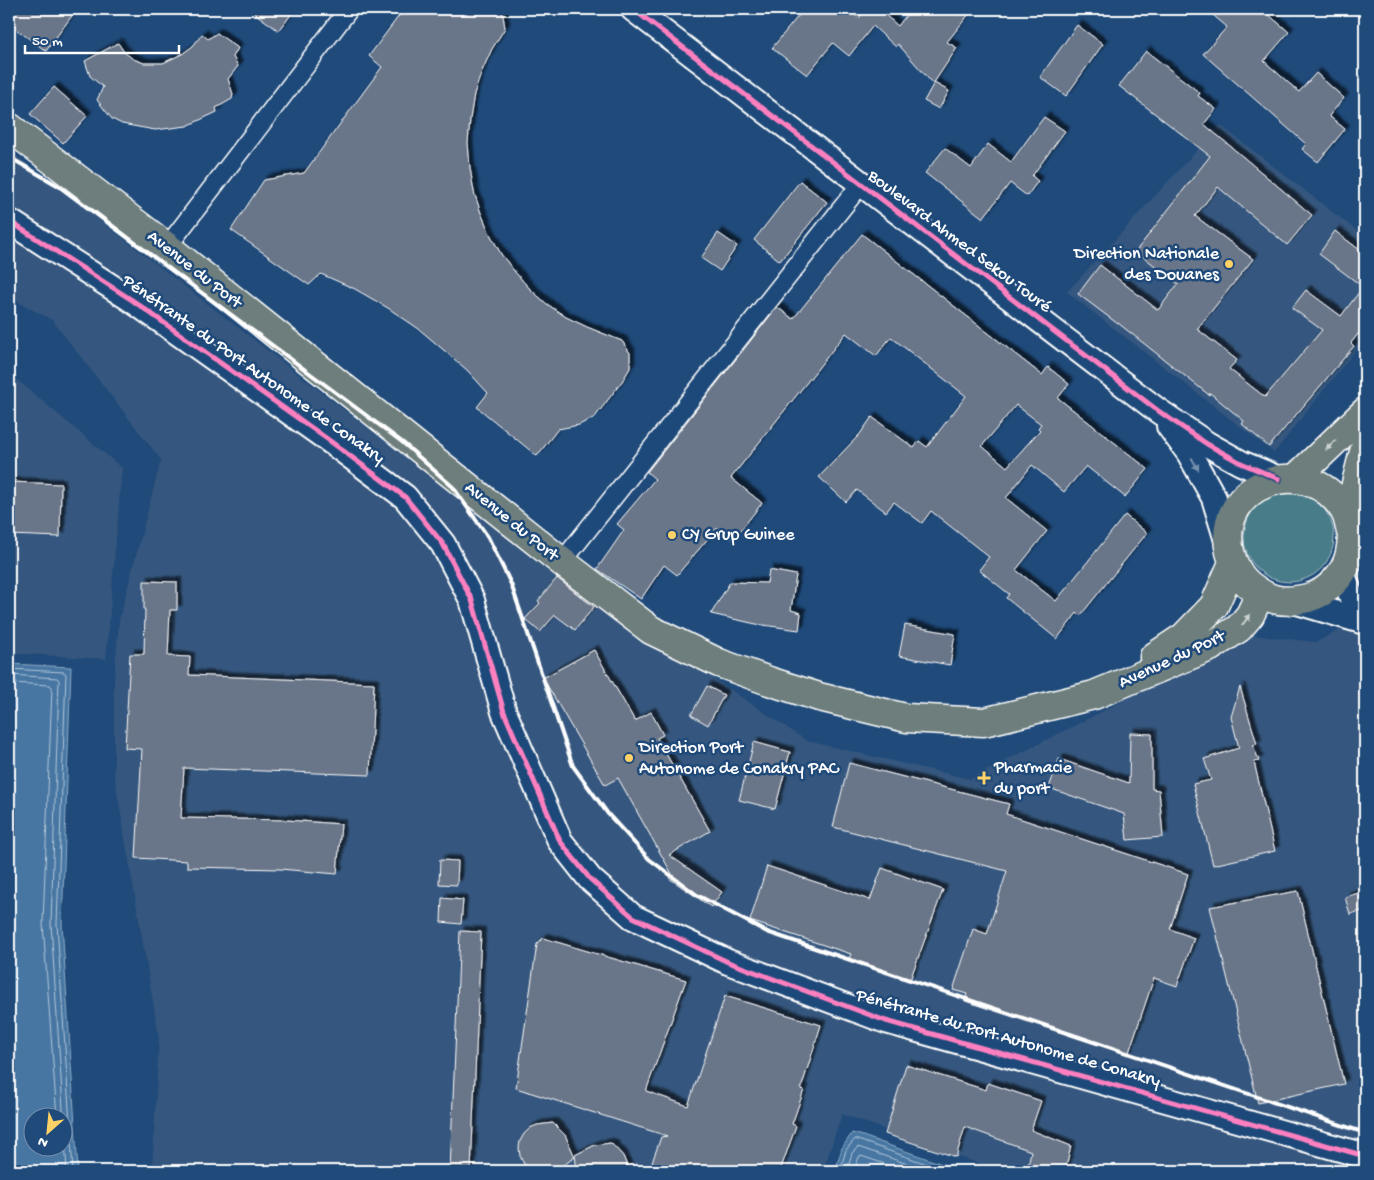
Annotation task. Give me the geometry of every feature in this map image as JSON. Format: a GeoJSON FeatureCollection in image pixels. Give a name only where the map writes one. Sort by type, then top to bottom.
{"type":"FeatureCollection","features":[{"type":"Feature","properties":{"kind":"main road","name":"Avenue du Port"},"geometry":{"type":"LineString","coordinates":[[9,127],[167,247],[562,562],[651,630],[719,663],[819,697],[906,718],[984,722],[1094,695],[1210,647],[1239,628],[1250,615],[1260,594]]}},
{"type":"Feature","properties":{"kind":"main road"},"geometry":{"type":"LineString","coordinates":[[1287,478],[1365,412]]}},
{"type":"Feature","properties":{"kind":"main road"},"geometry":{"type":"LineString","coordinates":[[1351,532],[1345,511],[1332,494],[1313,482],[1287,478],[1262,484],[1248,494],[1236,509],[1230,526],[1231,554],[1243,580],[1260,594],[1270,598],[1294,601],[1313,597],[1329,587],[1342,573],[1350,553],[1354,493],[1365,448]]}},
{"type":"Feature","properties":{"kind":"main road","name":"Avenue du Port"},"geometry":{"type":"LineString","coordinates":[[1094,695],[1184,637],[1214,606],[1231,554]]}},
{"type":"Feature","properties":{"kind":"street"},"geometry":{"type":"LineString","coordinates":[[167,247],[349,9]]}},
{"type":"Feature","properties":{"kind":"street","name":"Boulevard Ahmed Sekou Touré"},"geometry":{"type":"LineString","coordinates":[[633,9],[1157,410],[1207,444],[1241,463],[1287,478]]}},
{"type":"Feature","properties":{"kind":"street"},"geometry":{"type":"LineString","coordinates":[[562,562],[860,184]]}},
{"type":"Feature","properties":{"kind":"street","name":"Pénétrante du Port Autonome de Conakry"},"geometry":{"type":"LineString","coordinates":[[9,220],[132,300],[330,441],[404,497],[443,544],[472,600],[504,712],[560,841],[590,879],[633,917],[728,962],[886,1021],[1365,1156]]}},
{"type":"Feature","properties":{"kind":"street","name":"Boulevard Ahmed Sekou Touré"},"geometry":{"type":"LineString","coordinates":[[1157,410],[1189,453],[1214,498],[1231,554]]}},
{"type":"Feature","properties":{"kind":"street"},"geometry":{"type":"LineString","coordinates":[[1342,573],[1363,621]]}},
{"type":"Feature","properties":{"kind":"street"},"geometry":{"type":"LineString","coordinates":[[1294,601],[1363,621]]}},
{"type":"Feature","properties":{"kind":"shaded area","name":"Direction Nationale des Douanes"},"geometry":{"type":"Polygon","coordinates":[[[1220,125],[1365,237],[1365,338],[1274,453],[1067,292],[1220,125]]]}},
{"type":"Feature","properties":{"kind":"shaded area"},"geometry":{"type":"Polygon","coordinates":[[[9,150],[547,567],[807,741],[970,779],[1251,635],[1316,642],[1365,617],[1365,1171],[999,1171],[842,1114],[823,1171],[152,1171],[159,1037],[114,774],[114,679],[119,620],[161,460],[52,320],[9,297],[9,150]]]}},
{"type":"Feature","properties":{"kind":"shaded area"},"geometry":{"type":"Polygon","coordinates":[[[9,373],[122,468],[106,659],[9,653],[9,373]]]}},
{"type":"Feature","properties":{"kind":"green space"},"geometry":{"type":"Polygon","coordinates":[[[1289,492],[1306,496],[1321,505],[1330,520],[1334,537],[1330,554],[1321,569],[1306,578],[1289,582],[1272,578],[1257,569],[1248,554],[1244,537],[1248,520],[1257,505],[1272,496],[1289,492]]]}},
{"type":"Feature","properties":{"kind":"water"},"geometry":{"type":"Polygon","coordinates":[[[9,664],[71,667],[62,924],[78,1171],[9,1171],[9,664]]]}},
{"type":"Feature","properties":{"kind":"water"},"geometry":{"type":"Polygon","coordinates":[[[852,1133],[962,1171],[835,1171],[842,1148],[852,1133]]]}},
{"type":"Feature","properties":{"kind":"building"},"geometry":{"type":"Polygon","coordinates":[[[9,9],[77,9],[46,51],[9,24],[9,9]]]}},
{"type":"Feature","properties":{"kind":"building"},"geometry":{"type":"Polygon","coordinates":[[[249,9],[295,9],[279,31],[249,9]]]}},
{"type":"Feature","properties":{"kind":"building"},"geometry":{"type":"Polygon","coordinates":[[[404,9],[502,9],[505,28],[492,49],[482,71],[474,94],[470,119],[468,143],[470,168],[474,192],[481,213],[501,254],[530,289],[566,317],[622,341],[630,353],[630,368],[595,417],[579,425],[558,429],[537,456],[477,407],[488,393],[467,370],[419,329],[355,289],[321,274],[309,285],[231,230],[264,180],[304,173],[382,67],[369,56],[404,9]]]}},
{"type":"Feature","properties":{"kind":"building"},"geometry":{"type":"Polygon","coordinates":[[[804,9],[847,9],[859,18],[861,15],[854,9],[886,9],[883,13],[898,26],[911,9],[973,9],[947,42],[957,48],[933,84],[898,44],[896,47],[873,26],[849,56],[833,43],[807,75],[772,48],[804,9]]]}},
{"type":"Feature","properties":{"kind":"building"},"geometry":{"type":"Polygon","coordinates":[[[1206,9],[1262,9],[1289,32],[1264,61],[1299,92],[1316,73],[1344,98],[1329,116],[1345,129],[1318,162],[1302,149],[1306,144],[1203,54],[1227,27],[1206,9]]]}},
{"type":"Feature","properties":{"kind":"building"},"geometry":{"type":"Polygon","coordinates":[[[1077,25],[1103,44],[1066,96],[1040,77],[1077,25]]]}},
{"type":"Feature","properties":{"kind":"building"},"geometry":{"type":"Polygon","coordinates":[[[217,33],[238,48],[233,57],[238,66],[228,79],[233,94],[232,99],[216,108],[217,112],[187,126],[155,130],[122,124],[112,119],[97,100],[103,87],[90,76],[85,61],[118,43],[124,52],[133,59],[144,63],[163,63],[182,54],[193,46],[202,34],[208,39],[217,33]]]}},
{"type":"Feature","properties":{"kind":"building"},"geometry":{"type":"Polygon","coordinates":[[[1146,51],[1200,93],[1198,96],[1216,109],[1204,124],[1312,215],[1287,245],[1218,187],[1195,216],[1253,259],[1197,329],[1237,360],[1229,369],[1265,397],[1322,330],[1292,308],[1306,290],[1341,316],[1363,287],[1319,254],[1335,231],[1365,254],[1365,325],[1351,343],[1354,346],[1269,447],[1242,424],[1244,421],[1210,393],[1209,395],[1078,294],[1100,265],[1158,310],[1178,284],[1136,251],[1210,156],[1119,86],[1146,51]]]}},
{"type":"Feature","properties":{"kind":"building"},"geometry":{"type":"Polygon","coordinates":[[[934,83],[949,91],[939,109],[924,101],[934,83]]]}},
{"type":"Feature","properties":{"kind":"building"},"geometry":{"type":"Polygon","coordinates":[[[54,87],[87,116],[63,143],[30,114],[54,87]]]}},
{"type":"Feature","properties":{"kind":"building"},"geometry":{"type":"Polygon","coordinates":[[[1044,117],[1065,131],[1032,176],[1038,181],[1027,196],[1010,183],[983,218],[925,173],[945,148],[971,168],[988,144],[1011,162],[1044,117]]]}},
{"type":"Feature","properties":{"kind":"building"},"geometry":{"type":"Polygon","coordinates":[[[800,181],[827,202],[780,261],[754,240],[800,181]]]}},
{"type":"Feature","properties":{"kind":"building"},"geometry":{"type":"Polygon","coordinates":[[[718,233],[737,246],[720,271],[701,258],[718,233]]]}},
{"type":"Feature","properties":{"kind":"building"},"geometry":{"type":"Polygon","coordinates":[[[862,234],[1042,375],[1048,367],[1069,384],[1058,398],[1148,469],[1125,497],[1086,466],[1064,492],[1032,465],[1006,498],[1047,531],[1016,570],[1056,601],[1125,515],[1147,533],[1080,616],[1077,613],[1057,639],[1006,598],[1009,594],[979,570],[989,557],[931,511],[922,523],[894,502],[886,512],[857,490],[846,502],[819,477],[860,434],[872,417],[914,448],[919,441],[927,447],[966,396],[891,337],[876,356],[846,333],[731,478],[762,503],[733,540],[717,528],[677,575],[664,565],[641,599],[597,569],[624,530],[617,524],[655,479],[647,472],[777,307],[793,319],[862,234]],[[1016,405],[982,446],[1007,467],[1040,430],[1038,428],[1041,424],[1016,405]]]}},
{"type":"Feature","properties":{"kind":"building"},"geometry":{"type":"Polygon","coordinates":[[[9,482],[61,484],[60,537],[9,535],[9,482]]]}},
{"type":"Feature","properties":{"kind":"building"},"geometry":{"type":"Polygon","coordinates":[[[769,570],[796,575],[791,610],[801,613],[799,630],[756,624],[711,614],[730,582],[767,583],[769,570]]]}},
{"type":"Feature","properties":{"kind":"building"},"geometry":{"type":"Polygon","coordinates":[[[557,578],[594,607],[575,630],[555,615],[540,632],[525,619],[540,603],[538,601],[557,578]]]}},
{"type":"Feature","properties":{"kind":"building"},"geometry":{"type":"Polygon","coordinates":[[[144,581],[177,582],[177,610],[170,610],[168,656],[190,657],[189,675],[374,683],[370,775],[184,768],[181,818],[286,820],[341,824],[337,874],[280,869],[187,867],[187,861],[136,858],[142,749],[125,748],[130,654],[144,654],[144,581]]]}},
{"type":"Feature","properties":{"kind":"building"},"geometry":{"type":"Polygon","coordinates":[[[905,625],[955,634],[950,665],[899,656],[905,625]]]}},
{"type":"Feature","properties":{"kind":"building","name":"Direction Port Autonome de Conakry PAC"},"geometry":{"type":"Polygon","coordinates":[[[594,650],[635,721],[651,712],[663,735],[657,738],[710,831],[669,855],[722,892],[711,907],[669,878],[672,874],[618,778],[605,785],[543,678],[594,650]]]}},
{"type":"Feature","properties":{"kind":"building"},"geometry":{"type":"Polygon","coordinates":[[[707,686],[724,695],[708,725],[691,715],[707,686]]]}},
{"type":"Feature","properties":{"kind":"building"},"geometry":{"type":"Polygon","coordinates":[[[1240,687],[1257,744],[1253,745],[1259,761],[1254,762],[1275,851],[1213,865],[1193,784],[1211,780],[1204,759],[1239,748],[1231,717],[1240,687]]]}},
{"type":"Feature","properties":{"kind":"building"},"geometry":{"type":"Polygon","coordinates":[[[1130,733],[1152,734],[1152,789],[1159,790],[1163,837],[1127,840],[1124,814],[1049,788],[1059,759],[1129,783],[1130,733]]]}},
{"type":"Feature","properties":{"kind":"building"},"geometry":{"type":"Polygon","coordinates":[[[754,742],[790,752],[775,809],[739,800],[754,742]]]}},
{"type":"Feature","properties":{"kind":"building"},"geometry":{"type":"Polygon","coordinates":[[[849,763],[1009,804],[1006,814],[1188,874],[1170,929],[1194,938],[1177,986],[1154,978],[1128,1055],[965,1001],[967,994],[953,990],[973,929],[987,934],[1007,871],[833,827],[849,763]]]}},
{"type":"Feature","properties":{"kind":"building"},"geometry":{"type":"Polygon","coordinates":[[[440,860],[458,861],[457,885],[439,884],[440,860]]]}},
{"type":"Feature","properties":{"kind":"building"},"geometry":{"type":"Polygon","coordinates":[[[767,866],[870,900],[882,868],[943,890],[910,980],[849,958],[851,954],[750,921],[767,866]]]}},
{"type":"Feature","properties":{"kind":"building"},"geometry":{"type":"Polygon","coordinates":[[[1298,891],[1344,1084],[1258,1103],[1210,907],[1298,891]]]}},
{"type":"Feature","properties":{"kind":"building"},"geometry":{"type":"Polygon","coordinates":[[[1365,891],[1365,910],[1350,914],[1345,897],[1365,891]]]}},
{"type":"Feature","properties":{"kind":"building"},"geometry":{"type":"Polygon","coordinates":[[[442,898],[463,900],[461,924],[441,922],[442,898]]]}},
{"type":"Feature","properties":{"kind":"building"},"geometry":{"type":"Polygon","coordinates":[[[460,931],[481,932],[471,1171],[450,1171],[460,931]]]}},
{"type":"Feature","properties":{"kind":"building"},"geometry":{"type":"Polygon","coordinates":[[[543,938],[686,980],[646,1091],[688,1106],[725,996],[821,1025],[801,1089],[804,1090],[792,1124],[796,1126],[780,1171],[649,1171],[661,1137],[667,1136],[516,1088],[537,944],[543,938]]]}},
{"type":"Feature","properties":{"kind":"building"},"geometry":{"type":"Polygon","coordinates":[[[906,1065],[986,1090],[988,1083],[1041,1101],[1031,1130],[1071,1146],[1065,1171],[1027,1171],[1031,1151],[965,1127],[956,1157],[885,1134],[906,1065]]]}},
{"type":"Feature","properties":{"kind":"building"},"geometry":{"type":"Polygon","coordinates":[[[553,1123],[565,1135],[575,1157],[555,1171],[534,1171],[524,1164],[520,1156],[520,1141],[530,1128],[553,1123]]]}},
{"type":"Feature","properties":{"kind":"building"},"geometry":{"type":"Polygon","coordinates":[[[611,1143],[623,1156],[629,1171],[577,1171],[575,1155],[595,1145],[611,1143]]]}},
{"type":"Feature","properties":{"kind":"railway"},"geometry":{"type":"LineString","coordinates":[[9,157],[57,185],[402,442],[453,487],[488,537],[511,584],[573,766],[608,814],[649,859],[697,895],[767,932],[1365,1133]]}},
{"type":"Feature","properties":{"kind":"cycle path"},"geometry":{"type":"LineString","coordinates":[[633,9],[1157,410],[1207,444],[1241,463],[1279,479]]}},
{"type":"Feature","properties":{"kind":"cycle path"},"geometry":{"type":"LineString","coordinates":[[9,221],[132,300],[330,441],[405,497],[443,544],[472,600],[504,712],[560,841],[590,879],[633,917],[728,962],[886,1021],[1365,1156]]}},
{"type":"Feature","properties":{"kind":"place","name":"Direction Nationale des Douanes"},"geometry":{"type":"Point","coordinates":[1229,264]}},
{"type":"Feature","properties":{"kind":"place","name":"CY Grup Guinee"},"geometry":{"type":"Point","coordinates":[672,535]}},
{"type":"Feature","properties":{"kind":"place","name":"Direction Port Autonome de Conakry PAC"},"geometry":{"type":"Point","coordinates":[629,758]}},
{"type":"Feature","properties":{"kind":"place","name":"Pharmacie du port"},"geometry":{"type":"Point","coordinates":[984,778]}}]}
